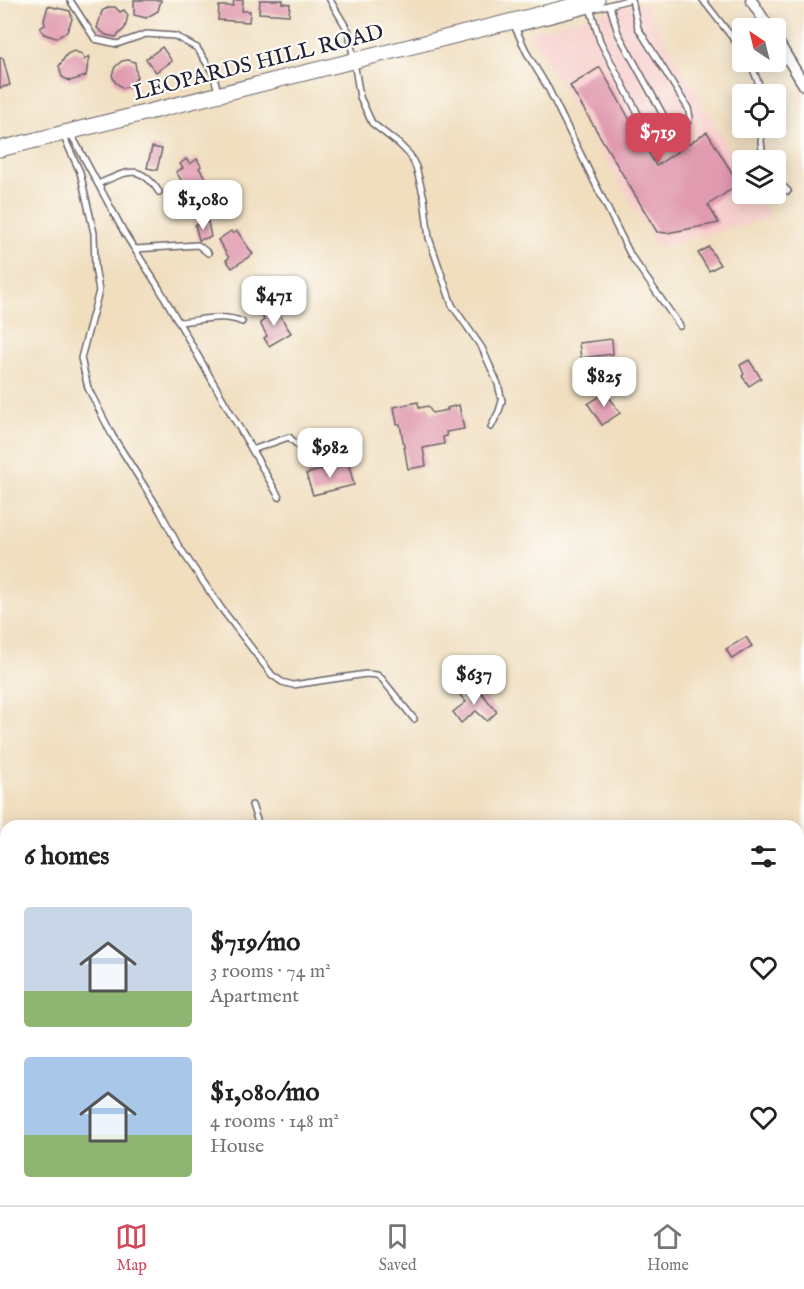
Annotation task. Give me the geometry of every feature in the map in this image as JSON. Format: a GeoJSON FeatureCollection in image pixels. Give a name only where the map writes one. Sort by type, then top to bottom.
{"type":"FeatureCollection","features":[{"type":"Feature","properties":{"kind":"main road","name":"LEOPARDS HILL ROAD"},"geometry":{"type":"LineString","coordinates":[[0,149],[354,60],[599,5]]}},
{"type":"Feature","properties":{"kind":"street"},"geometry":{"type":"LineString","coordinates":[[751,0],[763,18]]}},
{"type":"Feature","properties":{"kind":"street"},"geometry":{"type":"LineString","coordinates":[[786,55],[804,85]]}},
{"type":"Feature","properties":{"kind":"lane"},"geometry":{"type":"LineString","coordinates":[[70,0],[95,39],[117,44],[146,34],[175,36],[197,48],[213,73],[218,94]]}},
{"type":"Feature","properties":{"kind":"lane"},"geometry":{"type":"LineString","coordinates":[[330,0],[349,32],[360,97],[372,123],[399,144],[410,155],[416,167],[424,198],[429,238],[452,304],[482,348],[498,384],[502,401],[500,411],[491,427]]}},
{"type":"Feature","properties":{"kind":"lane"},"geometry":{"type":"LineString","coordinates":[[630,0],[638,28],[688,108],[690,117],[687,123],[659,138],[652,136],[647,130],[600,41],[599,5],[630,0]]}},
{"type":"Feature","properties":{"kind":"lane"},"geometry":{"type":"LineString","coordinates":[[704,0],[732,37]]}},
{"type":"Feature","properties":{"kind":"lane"},"geometry":{"type":"LineString","coordinates":[[599,5],[618,33],[672,131]]}},
{"type":"Feature","properties":{"kind":"lane"},"geometry":{"type":"LineString","coordinates":[[514,25],[528,55],[548,88],[631,256],[680,326]]}},
{"type":"Feature","properties":{"kind":"lane"},"geometry":{"type":"LineString","coordinates":[[66,132],[179,322],[279,497]]}},
{"type":"Feature","properties":{"kind":"lane"},"geometry":{"type":"LineString","coordinates":[[66,132],[87,195],[94,233],[95,267],[99,286],[81,358],[82,366],[88,388],[112,435],[196,573],[272,675],[282,682],[293,685],[366,674],[377,675],[414,719]]}},
{"type":"Feature","properties":{"kind":"lane"},"geometry":{"type":"LineString","coordinates":[[98,184],[127,172],[144,174],[150,178],[159,192]]}},
{"type":"Feature","properties":{"kind":"lane"},"geometry":{"type":"LineString","coordinates":[[135,249],[198,245],[208,253]]}},
{"type":"Feature","properties":{"kind":"lane"},"geometry":{"type":"LineString","coordinates":[[179,322],[222,318],[242,322]]}},
{"type":"Feature","properties":{"kind":"lane"},"geometry":{"type":"LineString","coordinates":[[252,450],[289,437],[310,458],[322,459],[334,456]]}},
{"type":"Feature","properties":{"kind":"lane"},"geometry":{"type":"LineString","coordinates":[[252,805],[257,820]]}},
{"type":"Feature","properties":{"kind":"shaded area"},"geometry":{"type":"Polygon","coordinates":[[[643,2],[732,153],[732,204],[763,204],[771,218],[658,247],[529,32],[643,2]]]}},
{"type":"Feature","properties":{"kind":"building"},"geometry":{"type":"Polygon","coordinates":[[[134,0],[161,0],[158,11],[146,18],[134,15],[134,0]]]}},
{"type":"Feature","properties":{"kind":"building"},"geometry":{"type":"Polygon","coordinates":[[[234,0],[243,0],[242,11],[250,11],[249,22],[218,20],[219,6],[233,6],[234,0]]]}},
{"type":"Feature","properties":{"kind":"building"},"geometry":{"type":"Polygon","coordinates":[[[260,0],[283,0],[282,3],[290,4],[289,15],[259,13],[260,0]]]}},
{"type":"Feature","properties":{"kind":"building"},"geometry":{"type":"Polygon","coordinates":[[[48,6],[70,11],[72,19],[67,32],[56,38],[44,34],[40,28],[45,25],[48,6]]]}},
{"type":"Feature","properties":{"kind":"building"},"geometry":{"type":"Polygon","coordinates":[[[115,7],[120,12],[124,10],[128,15],[125,28],[116,37],[106,35],[97,28],[102,11],[115,7]]]}},
{"type":"Feature","properties":{"kind":"building"},"geometry":{"type":"Polygon","coordinates":[[[162,47],[172,61],[156,72],[146,59],[162,47]]]}},
{"type":"Feature","properties":{"kind":"building"},"geometry":{"type":"Polygon","coordinates":[[[74,51],[82,54],[84,60],[89,56],[86,76],[70,81],[62,77],[59,66],[67,54],[74,51]]]}},
{"type":"Feature","properties":{"kind":"building"},"geometry":{"type":"Polygon","coordinates":[[[0,58],[3,58],[10,85],[0,88],[0,58]]]}},
{"type":"Feature","properties":{"kind":"building"},"geometry":{"type":"Polygon","coordinates":[[[122,61],[135,62],[137,77],[131,86],[123,88],[115,82],[112,75],[115,67],[122,61]]]}},
{"type":"Feature","properties":{"kind":"building"},"geometry":{"type":"Polygon","coordinates":[[[600,67],[656,166],[707,132],[732,173],[732,189],[708,205],[719,223],[667,233],[657,232],[570,86],[600,67]]]}},
{"type":"Feature","properties":{"kind":"building"},"geometry":{"type":"Polygon","coordinates":[[[152,147],[162,149],[157,170],[147,168],[152,147]]]}},
{"type":"Feature","properties":{"kind":"building"},"geometry":{"type":"Polygon","coordinates":[[[186,159],[190,164],[197,159],[201,166],[199,168],[210,185],[190,198],[176,172],[183,168],[180,164],[186,159]]]}},
{"type":"Feature","properties":{"kind":"building"},"geometry":{"type":"Polygon","coordinates":[[[208,222],[211,237],[199,240],[195,225],[208,222]]]}},
{"type":"Feature","properties":{"kind":"building"},"geometry":{"type":"Polygon","coordinates":[[[231,231],[233,234],[237,231],[253,254],[232,268],[218,240],[231,231]]]}},
{"type":"Feature","properties":{"kind":"building"},"geometry":{"type":"Polygon","coordinates":[[[709,247],[720,265],[709,271],[698,253],[709,247]]]}},
{"type":"Feature","properties":{"kind":"building"},"geometry":{"type":"Polygon","coordinates":[[[269,309],[271,312],[276,309],[291,333],[269,346],[260,323],[264,320],[261,314],[269,309]]]}},
{"type":"Feature","properties":{"kind":"building"},"geometry":{"type":"Polygon","coordinates":[[[612,339],[613,354],[581,358],[579,343],[612,339]]]}},
{"type":"Feature","properties":{"kind":"building"},"geometry":{"type":"Polygon","coordinates":[[[749,360],[761,378],[749,386],[742,376],[744,374],[740,365],[749,360]]]}},
{"type":"Feature","properties":{"kind":"building"},"geometry":{"type":"Polygon","coordinates":[[[606,392],[620,413],[602,425],[588,404],[606,392]]]}},
{"type":"Feature","properties":{"kind":"building"},"geometry":{"type":"Polygon","coordinates":[[[418,402],[419,408],[428,406],[432,413],[459,405],[464,429],[446,432],[447,436],[443,437],[444,444],[423,448],[426,466],[408,469],[400,424],[397,424],[394,407],[418,402]]]}},
{"type":"Feature","properties":{"kind":"building"},"geometry":{"type":"Polygon","coordinates":[[[348,462],[354,485],[313,495],[306,474],[348,462]]]}},
{"type":"Feature","properties":{"kind":"building"},"geometry":{"type":"Polygon","coordinates":[[[746,637],[752,646],[732,659],[726,649],[746,637]]]}},
{"type":"Feature","properties":{"kind":"building"},"geometry":{"type":"Polygon","coordinates":[[[471,686],[477,693],[480,691],[497,712],[487,721],[476,711],[461,723],[453,712],[466,702],[460,695],[471,686]]]}}]}
